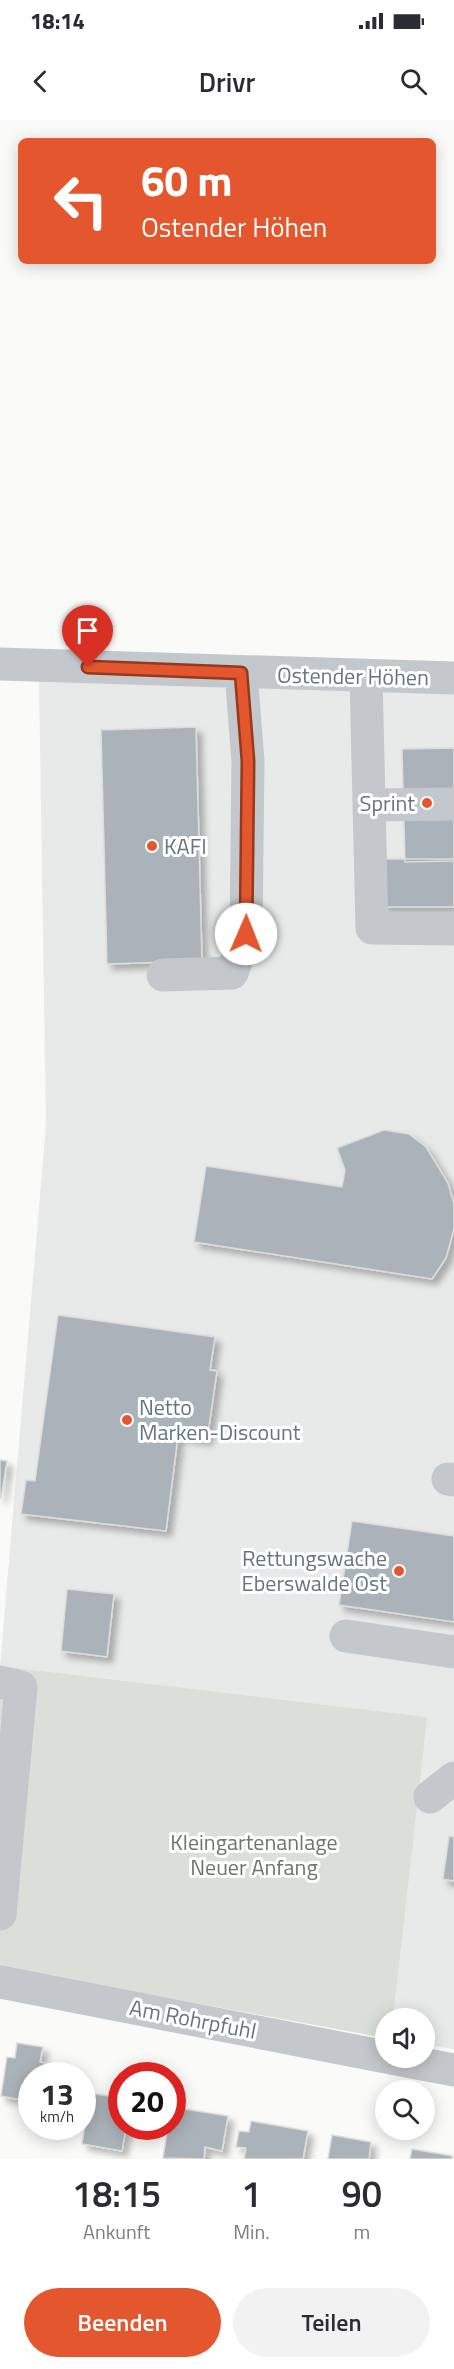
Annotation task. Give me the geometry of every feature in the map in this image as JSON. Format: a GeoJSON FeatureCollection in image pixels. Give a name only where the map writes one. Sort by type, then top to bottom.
{"type":"FeatureCollection","features":[{"type":"Feature","properties":{"kind":"street","name":"Ostender Höhen"},"geometry":{"type":"LineString","coordinates":[[0,664],[454,678]]}},
{"type":"Feature","properties":{"kind":"street"},"geometry":{"type":"LineString","coordinates":[[164,975],[232,973],[246,934],[248,761],[241,673]]}},
{"type":"Feature","properties":{"kind":"street"},"geometry":{"type":"LineString","coordinates":[[366,677],[372,928],[454,929]]}},
{"type":"Feature","properties":{"kind":"street"},"geometry":{"type":"LineString","coordinates":[[370,805],[454,804]]}},
{"type":"Feature","properties":{"kind":"street"},"geometry":{"type":"LineString","coordinates":[[346,1636],[454,1652]]}},
{"type":"Feature","properties":{"kind":"street"},"geometry":{"type":"LineString","coordinates":[[0,1682],[21,1687],[0,1914]]}},
{"type":"Feature","properties":{"kind":"street","name":"Am Rohrpfuhl"},"geometry":{"type":"LineString","coordinates":[[0,1982],[375,2055]]}},
{"type":"Feature","properties":{"kind":"street"},"geometry":{"type":"LineString","coordinates":[[435,2066],[454,2070]]}},
{"type":"Feature","properties":{"kind":"shaded area"},"geometry":{"type":"Polygon","coordinates":[[[39,680],[454,688],[454,2049],[435,2046],[435,2008],[394,2008],[426,1717],[0,1666],[46,1125],[39,680]]]}},
{"type":"Feature","properties":{"kind":"green space","name":"Kleingartenanlage Neuer Anfang"},"geometry":{"type":"Polygon","coordinates":[[[0,1666],[427,1717],[394,2008],[375,2008],[375,2036],[0,1967],[0,1666]]]}},
{"type":"Feature","properties":{"kind":"building","name":"KAFI"},"geometry":{"type":"Polygon","coordinates":[[[196,727],[202,961],[107,964],[101,730],[196,727]]]}},
{"type":"Feature","properties":{"kind":"building"},"geometry":{"type":"Polygon","coordinates":[[[454,748],[454,861],[405,862],[402,749],[454,748]]]}},
{"type":"Feature","properties":{"kind":"building"},"geometry":{"type":"Polygon","coordinates":[[[380,859],[454,859],[454,907],[381,907],[380,859]]]}},
{"type":"Feature","properties":{"kind":"building"},"geometry":{"type":"Polygon","coordinates":[[[384,1130],[409,1134],[426,1147],[448,1183],[454,1204],[454,1229],[446,1258],[432,1279],[194,1242],[206,1166],[342,1187],[345,1170],[337,1148],[384,1130]]]}},
{"type":"Feature","properties":{"kind":"building","name":"Netto Marken-Discount"},"geometry":{"type":"Polygon","coordinates":[[[58,1315],[215,1337],[210,1370],[217,1371],[207,1440],[178,1436],[166,1531],[21,1514],[26,1480],[35,1481],[58,1315]]]}},
{"type":"Feature","properties":{"kind":"building"},"geometry":{"type":"Polygon","coordinates":[[[0,1460],[7,1461],[1,1498],[0,1497],[0,1460]]]}},
{"type":"Feature","properties":{"kind":"building","name":"Rettungswache Eberswalde Ost"},"geometry":{"type":"Polygon","coordinates":[[[352,1521],[454,1536],[454,1622],[339,1605],[352,1521]]]}},
{"type":"Feature","properties":{"kind":"building"},"geometry":{"type":"Polygon","coordinates":[[[67,1589],[114,1594],[107,1657],[61,1651],[67,1589]]]}},
{"type":"Feature","properties":{"kind":"building"},"geometry":{"type":"Polygon","coordinates":[[[449,1836],[454,1837],[454,1881],[443,1879],[449,1836]]]}},
{"type":"Feature","properties":{"kind":"building"},"geometry":{"type":"Polygon","coordinates":[[[17,2043],[43,2047],[40,2062],[18,2062],[18,2099],[1,2096],[7,2057],[15,2058],[17,2043]]]}},
{"type":"Feature","properties":{"kind":"building"},"geometry":{"type":"Polygon","coordinates":[[[96,2094],[108,2096],[108,2140],[124,2140],[122,2151],[82,2144],[83,2140],[96,2140],[96,2094]]]}},
{"type":"Feature","properties":{"kind":"building"},"geometry":{"type":"Polygon","coordinates":[[[186,2109],[228,2116],[222,2151],[205,2147],[204,2159],[163,2158],[166,2140],[186,2140],[186,2109]]]}},
{"type":"Feature","properties":{"kind":"building"},"geometry":{"type":"Polygon","coordinates":[[[251,2121],[308,2131],[303,2159],[244,2159],[246,2148],[236,2147],[239,2131],[249,2132],[251,2121]]]}},
{"type":"Feature","properties":{"kind":"building"},"geometry":{"type":"Polygon","coordinates":[[[332,2135],[371,2142],[369,2159],[328,2159],[332,2135]]]}},
{"type":"Feature","properties":{"kind":"building"},"geometry":{"type":"Polygon","coordinates":[[[412,2149],[452,2156],[452,2159],[410,2159],[412,2149]]]}},
{"type":"Feature","properties":{"kind":"place","name":"Sprint"},"geometry":{"type":"Point","coordinates":[427,803]}},
{"type":"Feature","properties":{"kind":"place","name":"KAFI"},"geometry":{"type":"Point","coordinates":[152,846]}},
{"type":"Feature","properties":{"kind":"place","name":"Netto Marken-Discount"},"geometry":{"type":"Point","coordinates":[127,1420]}},
{"type":"Feature","properties":{"kind":"place","name":"Rettungswache Eberswalde Ost"},"geometry":{"type":"Point","coordinates":[399,1571]}},
{"type":"Feature","properties":{"kind":"route"},"geometry":{"type":"LineString","coordinates":[[88,667],[241,673],[248,761],[246,934]]}}]}
